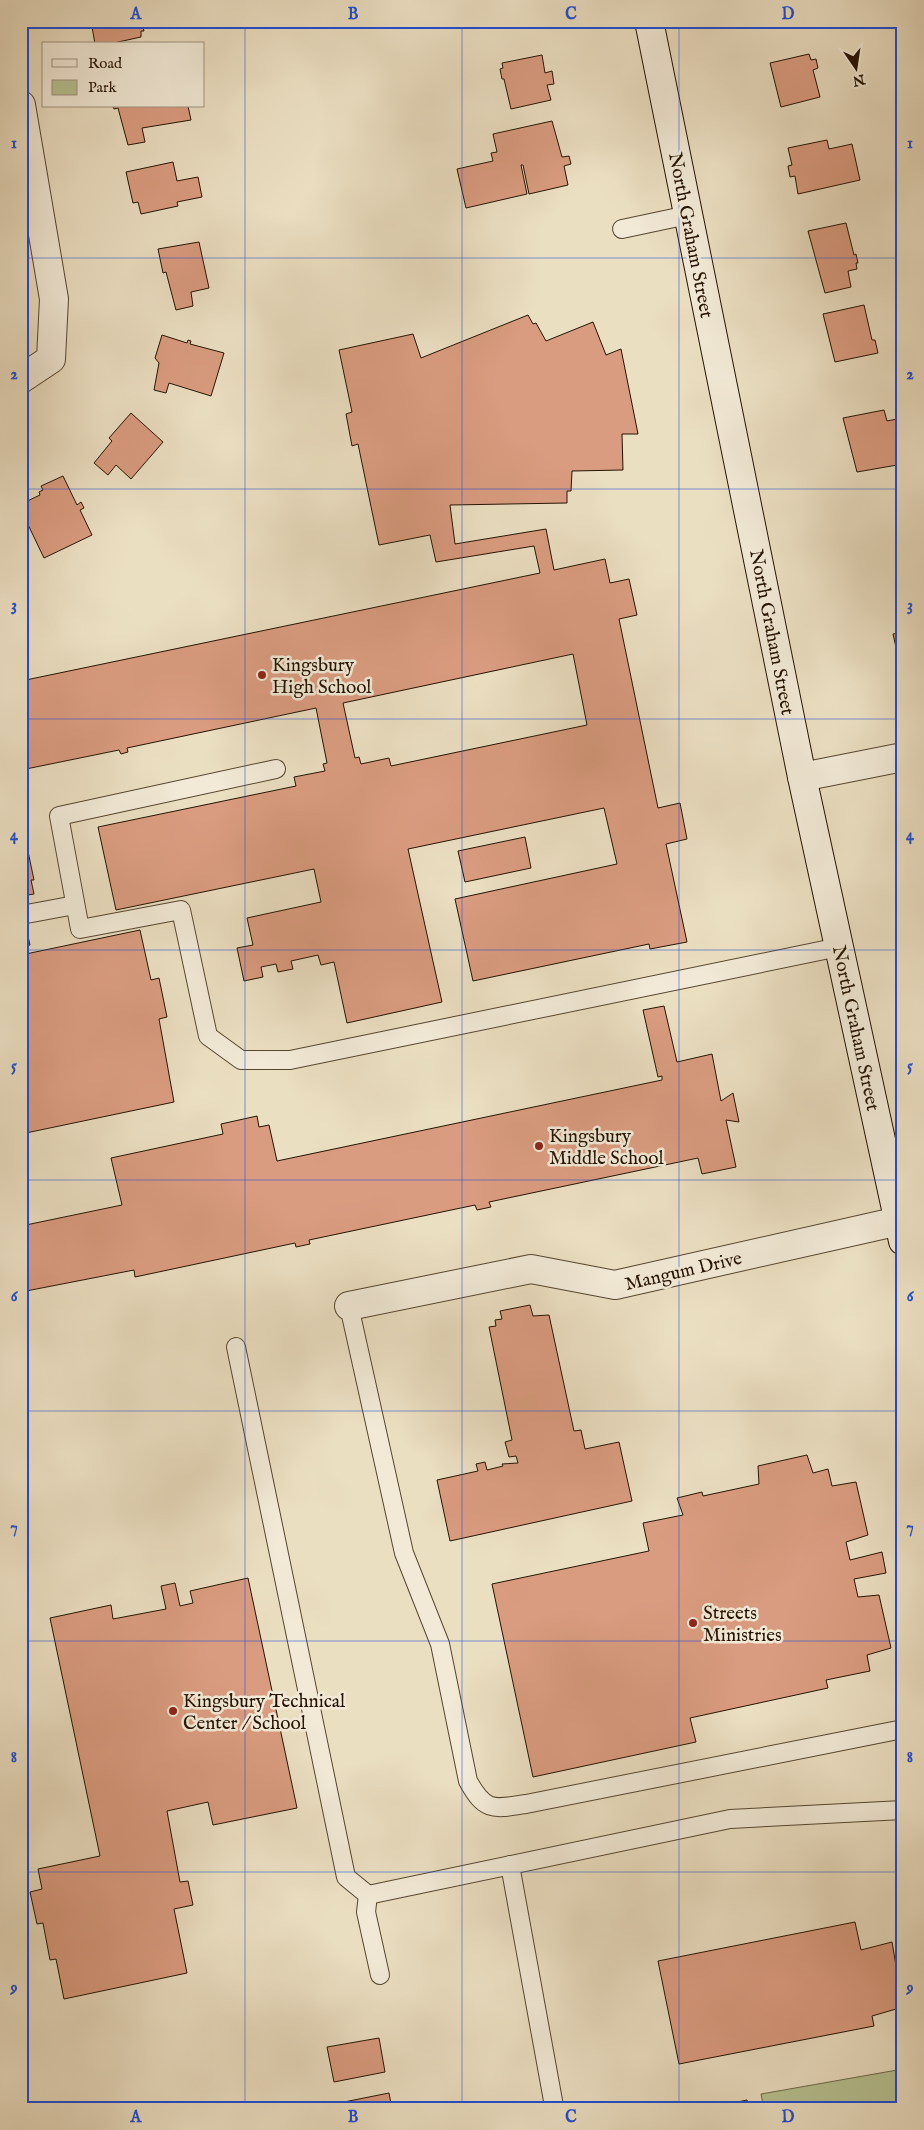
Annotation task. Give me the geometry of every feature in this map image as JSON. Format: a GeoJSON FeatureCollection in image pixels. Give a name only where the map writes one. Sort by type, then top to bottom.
{"type":"FeatureCollection","features":[{"type":"Feature","properties":{"kind":"main road","name":"North Graham Street"},"geometry":{"type":"LineString","coordinates":[[649,21],[802,777],[901,1231]]}},
{"type":"Feature","properties":{"kind":"main road"},"geometry":{"type":"LineString","coordinates":[[21,105],[54,299],[51,359],[21,379]]}},
{"type":"Feature","properties":{"kind":"main road"},"geometry":{"type":"LineString","coordinates":[[802,777],[903,757]]}},
{"type":"Feature","properties":{"kind":"main road","name":"Mangum Drive"},"geometry":{"type":"LineString","coordinates":[[349,1306],[531,1269],[615,1286],[901,1231]]}},
{"type":"Feature","properties":{"kind":"lane"},"geometry":{"type":"LineString","coordinates":[[622,229],[688,215]]}},
{"type":"Feature","properties":{"kind":"lane"},"geometry":{"type":"LineString","coordinates":[[276,769],[59,816],[80,929],[181,910],[208,1036],[241,1060],[290,1060],[839,947]]}},
{"type":"Feature","properties":{"kind":"lane"},"geometry":{"type":"LineString","coordinates":[[21,915],[75,905]]}},
{"type":"Feature","properties":{"kind":"lane"},"geometry":{"type":"LineString","coordinates":[[349,1306],[404,1553],[440,1644],[468,1781],[478,1799],[497,1808],[526,1804],[903,1728]]}},
{"type":"Feature","properties":{"kind":"lane"},"geometry":{"type":"LineString","coordinates":[[236,1347],[346,1877],[368,1895]]}},
{"type":"Feature","properties":{"kind":"lane"},"geometry":{"type":"LineString","coordinates":[[368,1895],[730,1819],[903,1810]]}},
{"type":"Feature","properties":{"kind":"lane"},"geometry":{"type":"LineString","coordinates":[[510,1865],[554,2106]]}},
{"type":"Feature","properties":{"kind":"lane"},"geometry":{"type":"LineString","coordinates":[[368,1895],[366,1912],[380,1975]]}},
{"type":"Feature","properties":{"kind":"green space"},"geometry":{"type":"Polygon","coordinates":[[[903,2069],[903,2109],[764,2109],[761,2094],[903,2069]]]}},
{"type":"Feature","properties":{"kind":"building"},"geometry":{"type":"Polygon","coordinates":[[[91,21],[138,21],[139,25],[142,24],[144,31],[141,31],[141,37],[118,42],[95,42],[91,21]]]}},
{"type":"Feature","properties":{"kind":"building"},"geometry":{"type":"Polygon","coordinates":[[[809,54],[811,60],[816,59],[818,68],[813,70],[820,97],[781,107],[770,63],[809,54]]]}},
{"type":"Feature","properties":{"kind":"building"},"geometry":{"type":"Polygon","coordinates":[[[542,55],[545,73],[552,71],[554,84],[547,85],[551,100],[511,109],[500,69],[503,68],[502,63],[542,55]]]}},
{"type":"Feature","properties":{"kind":"building"},"geometry":{"type":"Polygon","coordinates":[[[118,108],[188,108],[191,120],[142,128],[145,142],[128,145],[118,108]]]}},
{"type":"Feature","properties":{"kind":"building"},"geometry":{"type":"Polygon","coordinates":[[[552,121],[562,157],[569,156],[571,164],[564,166],[568,185],[529,194],[523,165],[521,165],[527,194],[466,208],[457,169],[493,161],[491,153],[497,152],[493,134],[552,121]]]}},
{"type":"Feature","properties":{"kind":"building"},"geometry":{"type":"Polygon","coordinates":[[[827,140],[829,149],[852,144],[860,180],[798,194],[795,176],[790,177],[788,166],[792,165],[788,148],[827,140]]]}},
{"type":"Feature","properties":{"kind":"building"},"geometry":{"type":"Polygon","coordinates":[[[173,162],[177,181],[198,177],[202,197],[177,202],[178,206],[141,214],[138,202],[133,203],[126,172],[173,162]]]}},
{"type":"Feature","properties":{"kind":"building"},"geometry":{"type":"Polygon","coordinates":[[[846,223],[854,255],[856,254],[857,269],[848,271],[851,287],[825,293],[808,231],[846,223]]]}},
{"type":"Feature","properties":{"kind":"building"},"geometry":{"type":"Polygon","coordinates":[[[199,242],[209,288],[191,292],[193,306],[176,310],[166,272],[163,273],[158,249],[199,242]]]}},
{"type":"Feature","properties":{"kind":"building"},"geometry":{"type":"Polygon","coordinates":[[[864,305],[872,340],[875,340],[878,353],[835,362],[823,314],[864,305]]]}},
{"type":"Feature","properties":{"kind":"building","name":"Kingsbury High School"},"geometry":{"type":"Polygon","coordinates":[[[528,315],[533,324],[536,323],[546,341],[593,322],[606,355],[621,349],[638,434],[622,434],[623,470],[572,471],[571,491],[567,491],[567,503],[450,505],[455,544],[546,529],[554,570],[605,559],[610,583],[629,579],[637,615],[619,619],[658,808],[680,803],[687,839],[666,844],[687,942],[650,949],[649,944],[473,981],[455,899],[617,864],[604,808],[408,849],[442,1002],[347,1023],[334,962],[321,965],[318,955],[291,961],[293,969],[278,972],[276,964],[261,967],[263,977],[244,981],[237,948],[253,945],[247,918],[321,902],[314,869],[116,910],[98,827],[296,786],[294,777],[325,771],[323,764],[327,763],[316,708],[127,748],[128,752],[121,754],[119,750],[21,770],[21,681],[540,573],[534,546],[436,562],[430,535],[379,545],[358,444],[352,446],[346,414],[352,412],[339,350],[413,334],[421,358],[528,315]],[[573,654],[343,703],[355,758],[359,757],[361,764],[389,758],[391,766],[587,725],[573,654]]]}},
{"type":"Feature","properties":{"kind":"building"},"geometry":{"type":"Polygon","coordinates":[[[162,335],[187,343],[188,340],[191,341],[190,344],[224,353],[211,396],[169,383],[166,393],[154,390],[159,363],[155,358],[162,335]]]}},
{"type":"Feature","properties":{"kind":"building"},"geometry":{"type":"Polygon","coordinates":[[[884,410],[887,421],[902,418],[903,464],[857,472],[843,418],[884,410]]]}},
{"type":"Feature","properties":{"kind":"building"},"geometry":{"type":"Polygon","coordinates":[[[131,413],[163,442],[131,479],[116,465],[108,475],[94,463],[112,441],[109,438],[131,413]]]}},
{"type":"Feature","properties":{"kind":"building"},"geometry":{"type":"Polygon","coordinates":[[[63,476],[77,505],[81,502],[84,508],[80,510],[92,535],[44,558],[21,510],[21,504],[40,495],[39,492],[43,490],[41,486],[63,476]]]}},
{"type":"Feature","properties":{"kind":"building"},"geometry":{"type":"Polygon","coordinates":[[[903,632],[903,674],[902,674],[893,634],[903,632]]]}},
{"type":"Feature","properties":{"kind":"building"},"geometry":{"type":"Polygon","coordinates":[[[21,818],[34,880],[31,880],[34,894],[21,896],[21,818]]]}},
{"type":"Feature","properties":{"kind":"building"},"geometry":{"type":"Polygon","coordinates":[[[525,837],[531,868],[465,882],[458,851],[525,837]]]}},
{"type":"Feature","properties":{"kind":"building"},"geometry":{"type":"Polygon","coordinates":[[[140,930],[151,980],[159,978],[167,1017],[159,1019],[174,1102],[21,1134],[21,955],[140,930]]]}},
{"type":"Feature","properties":{"kind":"building"},"geometry":{"type":"Polygon","coordinates":[[[27,932],[30,945],[21,947],[21,934],[27,932]]]}},
{"type":"Feature","properties":{"kind":"building","name":"Kingsbury Middle School"},"geometry":{"type":"Polygon","coordinates":[[[664,1006],[677,1062],[712,1054],[721,1101],[733,1093],[739,1122],[726,1120],[736,1167],[702,1174],[698,1158],[489,1202],[491,1207],[477,1210],[475,1205],[309,1240],[310,1244],[296,1247],[295,1243],[135,1277],[134,1270],[21,1292],[21,1226],[122,1205],[111,1158],[223,1134],[221,1124],[257,1116],[259,1127],[269,1125],[277,1161],[662,1080],[662,1076],[658,1077],[643,1010],[664,1006]]]}},
{"type":"Feature","properties":{"kind":"building"},"geometry":{"type":"Polygon","coordinates":[[[530,1305],[533,1316],[549,1315],[574,1431],[581,1430],[585,1449],[619,1442],[632,1501],[450,1541],[437,1480],[478,1471],[476,1464],[485,1462],[487,1470],[503,1466],[502,1464],[518,1463],[516,1456],[509,1457],[505,1442],[512,1440],[489,1327],[496,1326],[495,1320],[502,1319],[500,1311],[530,1305]]]}},
{"type":"Feature","properties":{"kind":"building","name":"Streets Ministries"},"geometry":{"type":"Polygon","coordinates":[[[807,1455],[813,1473],[828,1469],[832,1486],[856,1482],[868,1535],[846,1542],[850,1560],[882,1552],[886,1573],[854,1579],[858,1597],[879,1595],[891,1648],[867,1655],[870,1671],[826,1680],[828,1688],[690,1718],[696,1742],[533,1777],[492,1584],[649,1551],[643,1523],[683,1515],[677,1498],[702,1492],[703,1496],[759,1484],[758,1466],[807,1455]]]}},
{"type":"Feature","properties":{"kind":"building","name":"Kingsbury Technical Center / School"},"geometry":{"type":"Polygon","coordinates":[[[248,1578],[297,1808],[213,1825],[208,1802],[167,1811],[180,1882],[188,1881],[193,1905],[174,1909],[187,1973],[64,1999],[56,1959],[50,1960],[43,1923],[37,1924],[30,1892],[42,1889],[38,1869],[100,1856],[50,1618],[111,1605],[113,1619],[166,1609],[161,1586],[175,1583],[180,1606],[193,1603],[190,1591],[248,1578]]]}},
{"type":"Feature","properties":{"kind":"building"},"geometry":{"type":"Polygon","coordinates":[[[855,1922],[861,1950],[892,1942],[903,2007],[872,2016],[874,2026],[679,2064],[658,1961],[855,1922]]]}},
{"type":"Feature","properties":{"kind":"building"},"geometry":{"type":"Polygon","coordinates":[[[379,2038],[385,2072],[334,2082],[327,2047],[379,2038]]]}},
{"type":"Feature","properties":{"kind":"building"},"geometry":{"type":"Polygon","coordinates":[[[389,2093],[392,2109],[340,2109],[339,2103],[389,2093]]]}},
{"type":"Feature","properties":{"kind":"building"},"geometry":{"type":"Polygon","coordinates":[[[747,2100],[749,2109],[704,2109],[747,2100]]]}},
{"type":"Feature","properties":{"kind":"place","name":"Kingsbury High School"},"geometry":{"type":"Point","coordinates":[262,675]}},
{"type":"Feature","properties":{"kind":"place","name":"Kingsbury Middle School"},"geometry":{"type":"Point","coordinates":[539,1146]}},
{"type":"Feature","properties":{"kind":"place","name":"Streets Ministries"},"geometry":{"type":"Point","coordinates":[693,1623]}},
{"type":"Feature","properties":{"kind":"place","name":"Kingsbury Technical Center / School"},"geometry":{"type":"Point","coordinates":[173,1711]}}]}
